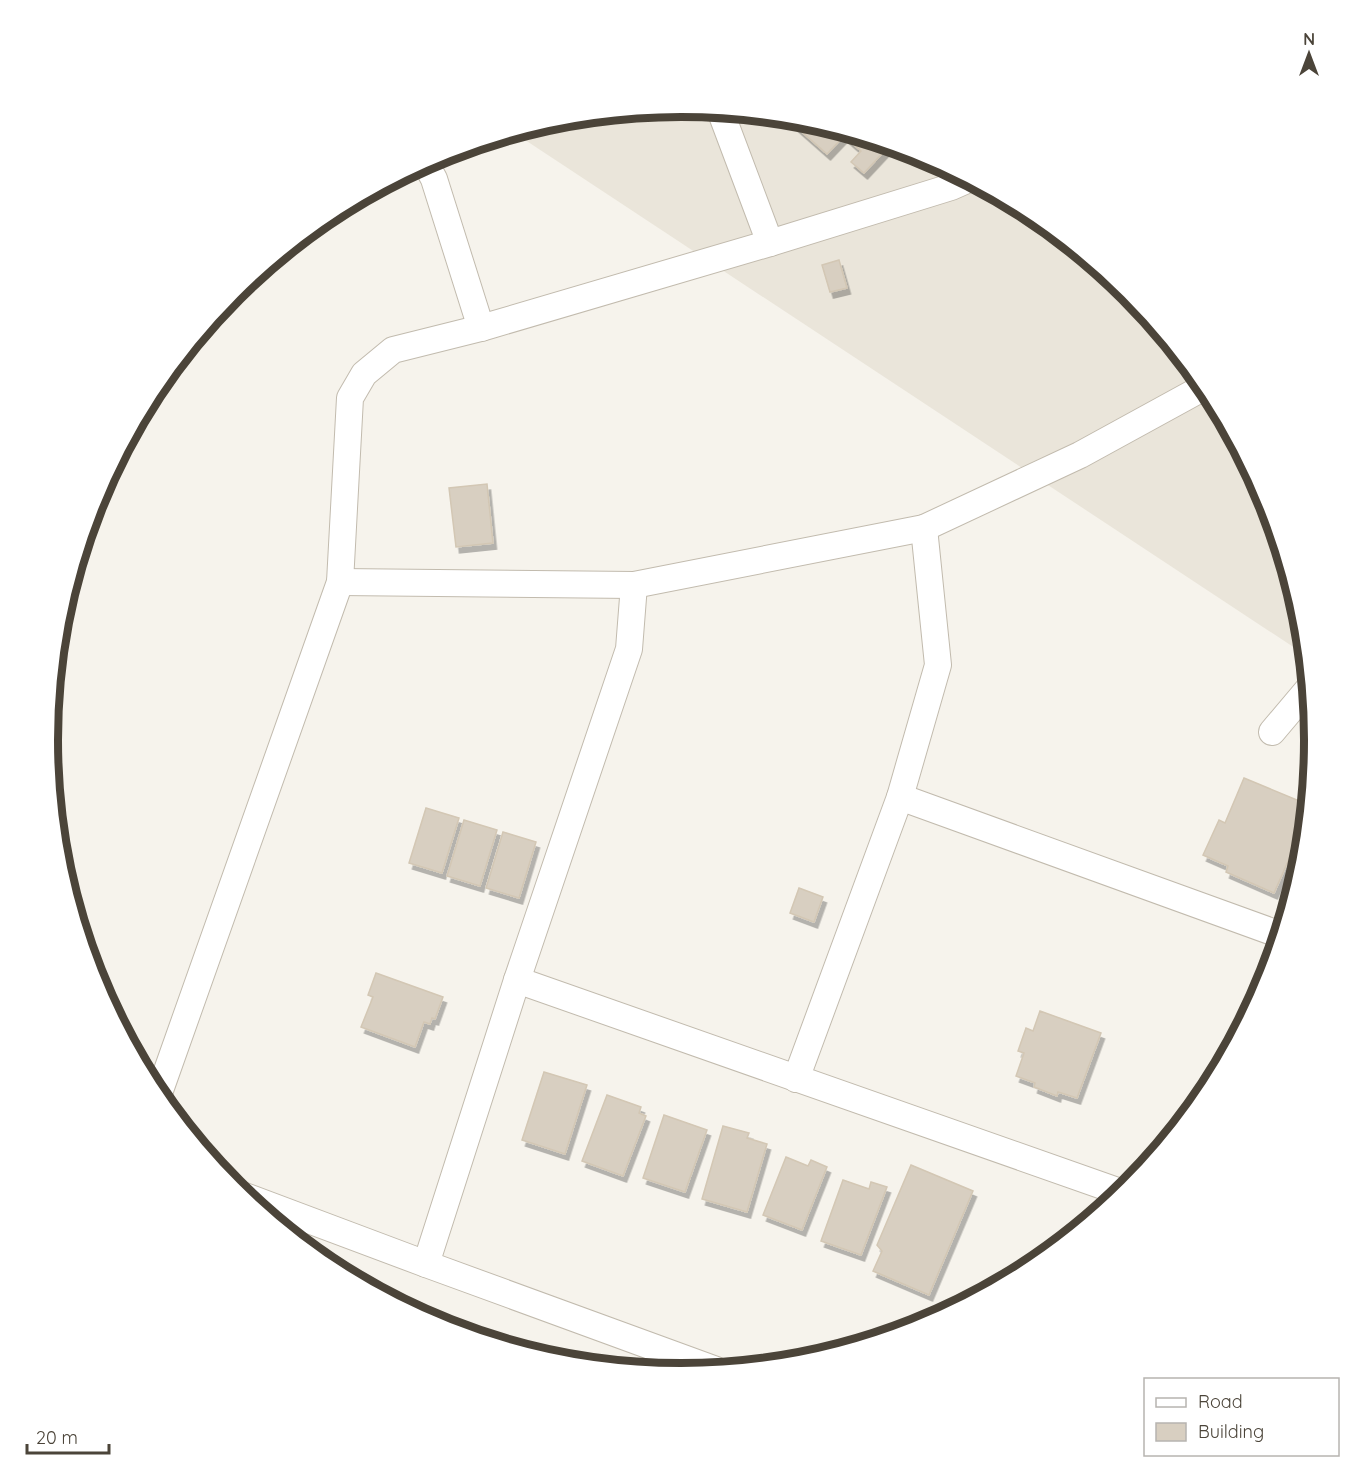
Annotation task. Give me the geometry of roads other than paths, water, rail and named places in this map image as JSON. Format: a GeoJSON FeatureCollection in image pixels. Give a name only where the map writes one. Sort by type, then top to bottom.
{"type":"FeatureCollection","features":[{"type":"Feature","properties":{"kind":"street"},"geometry":{"type":"LineString","coordinates":[[723,118],[770,243]]}},
{"type":"Feature","properties":{"kind":"street"},"geometry":{"type":"LineString","coordinates":[[429,170],[481,328]]}},
{"type":"Feature","properties":{"kind":"street"},"geometry":{"type":"LineString","coordinates":[[162,1084],[340,582],[350,398],[364,374],[393,350],[481,328],[770,243],[960,183]]}},
{"type":"Feature","properties":{"kind":"street"},"geometry":{"type":"LineString","coordinates":[[340,582],[634,585],[924,528],[1080,455],[1198,391]]}},
{"type":"Feature","properties":{"kind":"street"},"geometry":{"type":"LineString","coordinates":[[796,1079],[900,797],[938,665],[924,528]]}},
{"type":"Feature","properties":{"kind":"street"},"geometry":{"type":"LineString","coordinates":[[426,1264],[628,649],[634,585]]}},
{"type":"Feature","properties":{"kind":"street"},"geometry":{"type":"LineString","coordinates":[[1272,732],[1303,696]]}},
{"type":"Feature","properties":{"kind":"street"},"geometry":{"type":"LineString","coordinates":[[900,797],[1273,932]]}},
{"type":"Feature","properties":{"kind":"street"},"geometry":{"type":"LineString","coordinates":[[518,980],[1111,1191]]}},
{"type":"Feature","properties":{"kind":"street"},"geometry":{"type":"LineString","coordinates":[[267,1204],[696,1363]]}}]}
